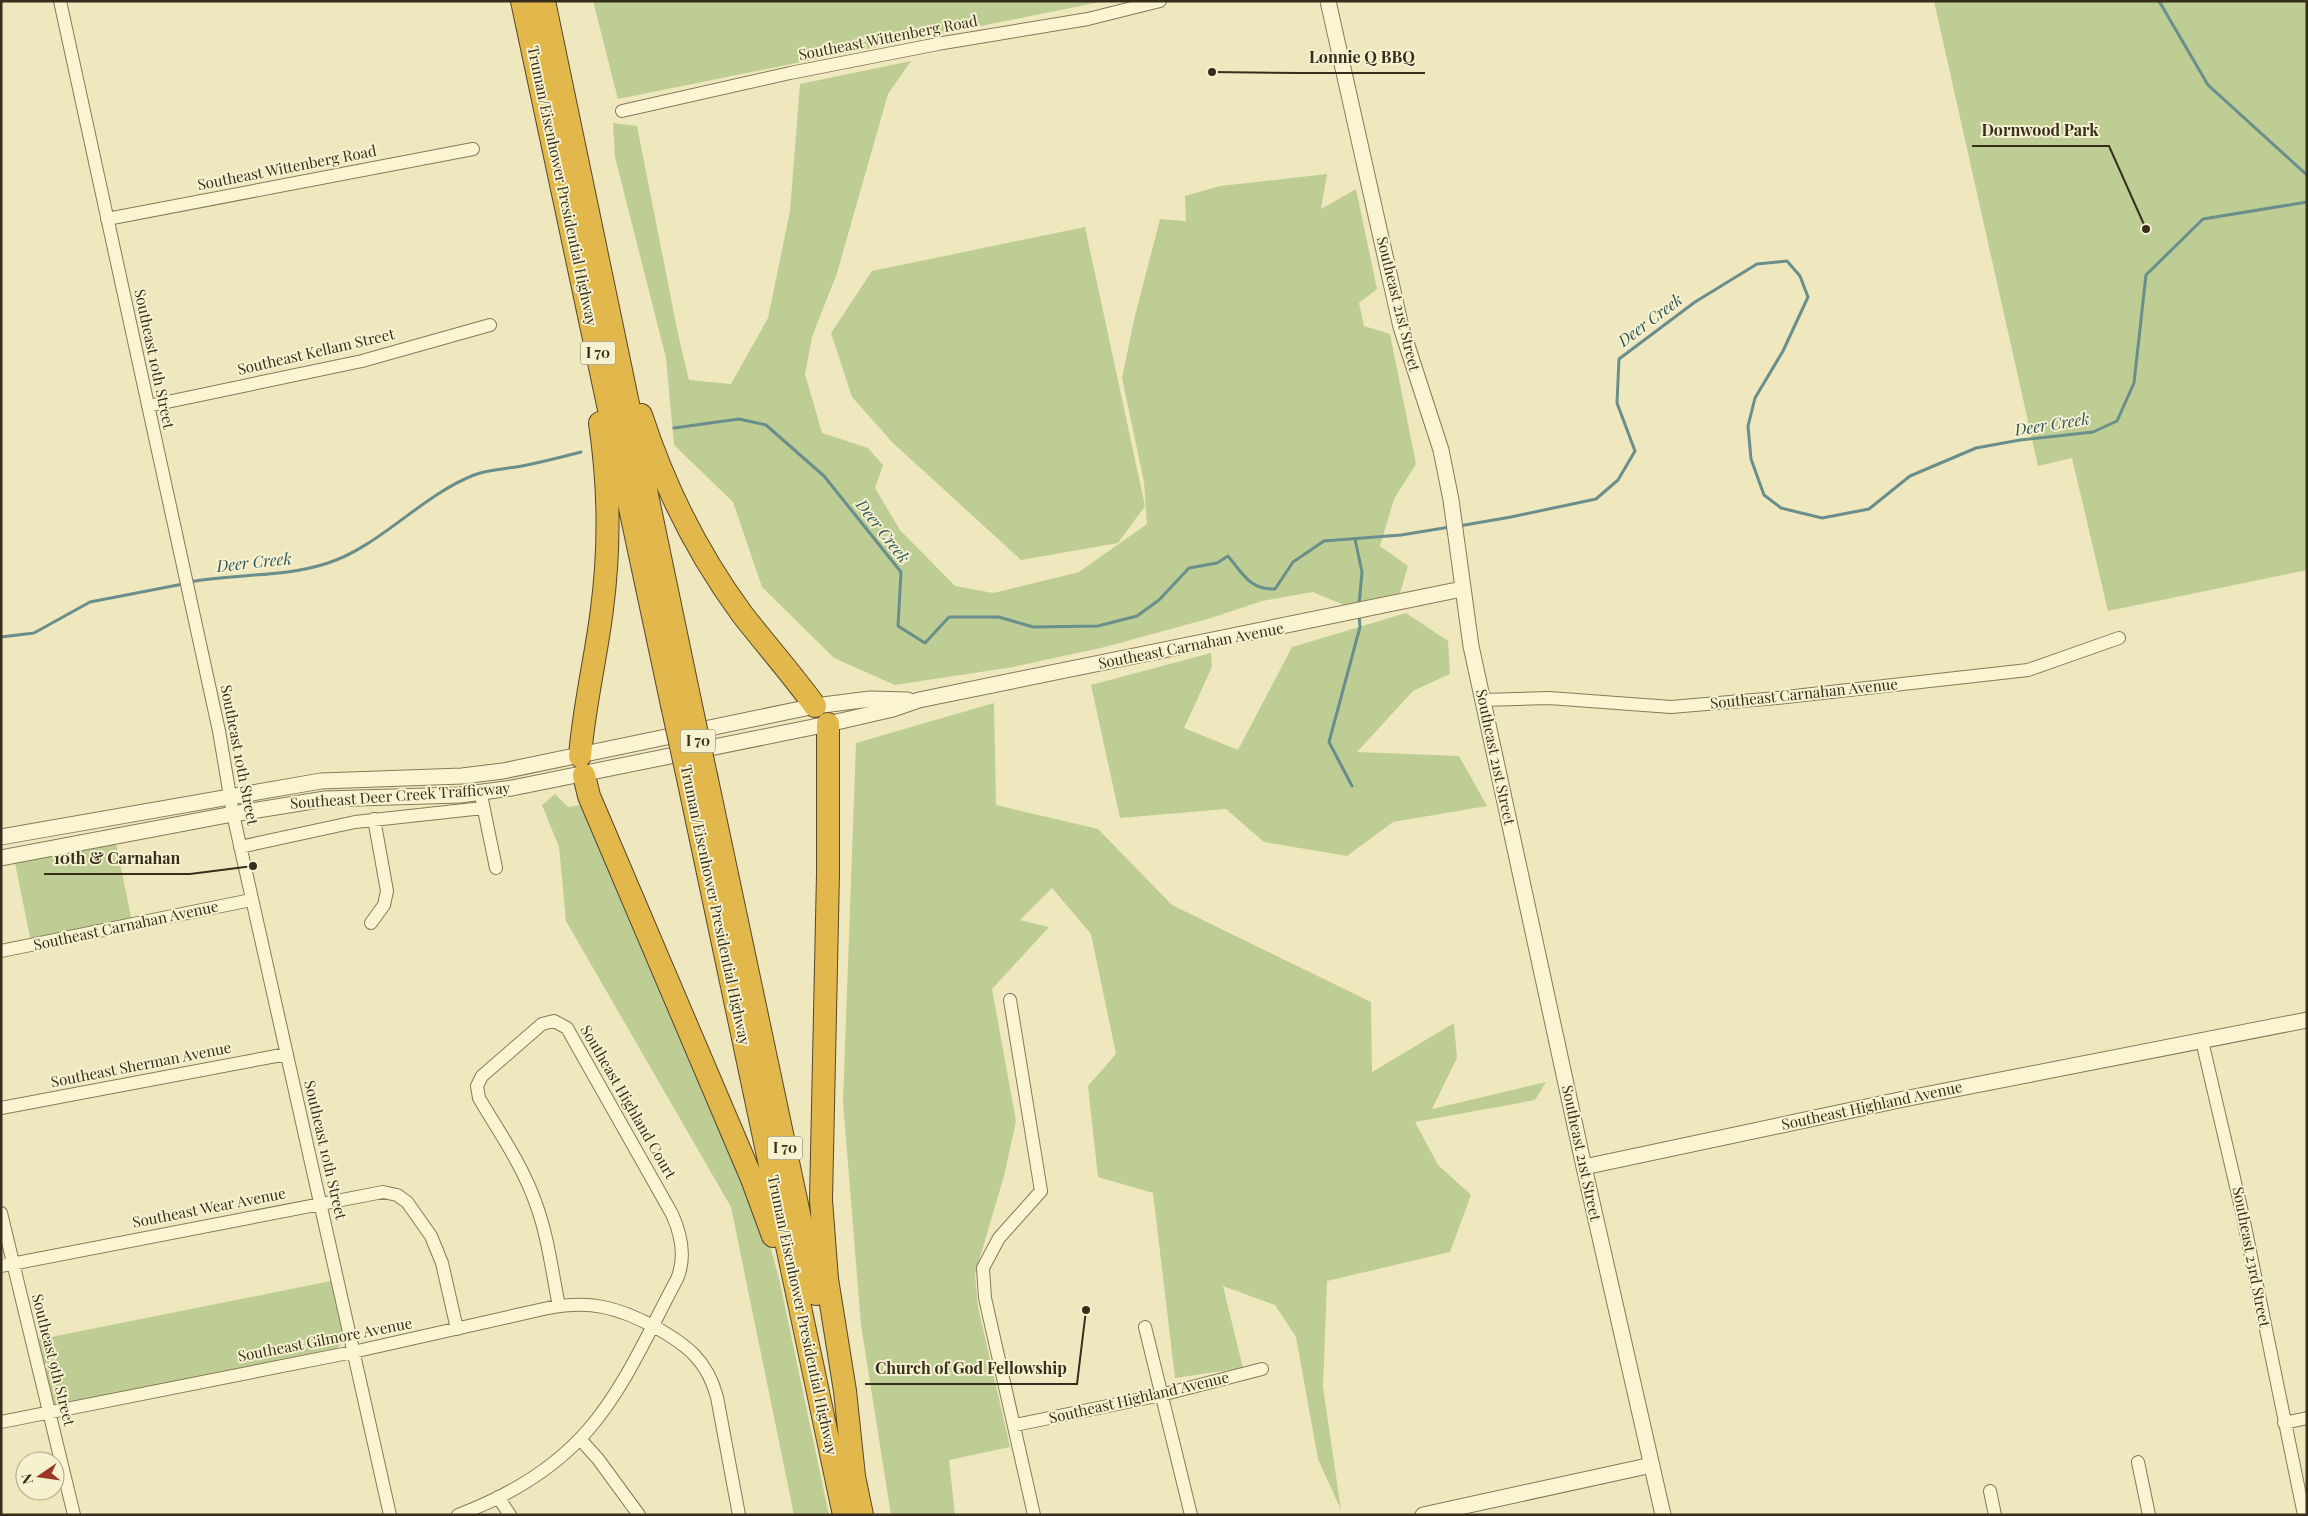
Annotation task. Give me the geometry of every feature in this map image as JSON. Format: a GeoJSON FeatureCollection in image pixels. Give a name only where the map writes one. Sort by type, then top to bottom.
{"type":"FeatureCollection","features":[{"type":"Feature","properties":{"kind":"highway","name":"Truman/Eisenhower Presidential Highway"},"geometry":{"type":"LineString","coordinates":[[522,1],[576,249],[681,703],[862,1515]]}},
{"type":"Feature","properties":{"kind":"highway","name":"Truman/Eisenhower Presidential Highway"},"geometry":{"type":"LineString","coordinates":[[544,1],[605,298],[681,703]]}},
{"type":"Feature","properties":{"kind":"highway"},"geometry":{"type":"LineString","coordinates":[[576,249],[583,324],[601,430],[607,503],[603,601],[585,708],[582,765],[589,796],[756,1187],[775,1241],[790,1300],[813,1367]]}},
{"type":"Feature","properties":{"kind":"highway"},"geometry":{"type":"LineString","coordinates":[[605,298],[644,422],[664,476],[689,531],[742,614],[821,715],[828,873],[821,1200],[828,1288],[845,1391],[854,1476]]}},
{"type":"Feature","properties":{"kind":"highway","name":"Truman/Eisenhower Presidential Highway"},"geometry":{"type":"LineString","coordinates":[[698,782],[844,1515]]}},
{"type":"Feature","properties":{"kind":"street","name":"Southeast 10th Street"},"geometry":{"type":"LineString","coordinates":[[60,1],[219,731],[232,814],[390,1515]]}},
{"type":"Feature","properties":{"kind":"street","name":"Southeast Wittenberg Road"},"geometry":{"type":"LineString","coordinates":[[622,111],[790,73],[943,43],[1088,19],[1160,1]]}},
{"type":"Feature","properties":{"kind":"street","name":"Southeast 21st Street"},"geometry":{"type":"LineString","coordinates":[[1328,1],[1400,327],[1441,450],[1451,500],[1471,646],[1482,700],[1584,1167],[1663,1515]]}},
{"type":"Feature","properties":{"kind":"street","name":"Southeast Wittenberg Road"},"geometry":{"type":"LineString","coordinates":[[106,219],[473,149]]}},
{"type":"Feature","properties":{"kind":"street","name":"Southeast Kellam Street"},"geometry":{"type":"LineString","coordinates":[[148,406],[362,361],[490,326]]}},
{"type":"Feature","properties":{"kind":"street","name":"Southeast Carnahan Avenue"},"geometry":{"type":"LineString","coordinates":[[821,715],[893,709],[920,700],[1360,612],[1462,589]]}},
{"type":"Feature","properties":{"kind":"street","name":"Southeast Carnahan Avenue"},"geometry":{"type":"LineString","coordinates":[[1482,700],[1549,698],[1671,707],[1777,698],[2028,670],[2119,638]]}},
{"type":"Feature","properties":{"kind":"street","name":"Southeast Carnahan Avenue"},"geometry":{"type":"LineString","coordinates":[[821,715],[870,699],[920,700]]}},
{"type":"Feature","properties":{"kind":"street","name":"Southeast Deer Creek Trafficway"},"geometry":{"type":"LineString","coordinates":[[1,837],[321,781],[482,774],[582,765],[821,715]]}},
{"type":"Feature","properties":{"kind":"street","name":"Southeast Deer Creek Trafficway"},"geometry":{"type":"LineString","coordinates":[[1,858],[232,814],[325,799],[482,800],[582,765],[821,715]]}},
{"type":"Feature","properties":{"kind":"street"},"geometry":{"type":"LineString","coordinates":[[240,847],[374,819],[482,800],[496,868]]}},
{"type":"Feature","properties":{"kind":"street"},"geometry":{"type":"LineString","coordinates":[[371,922],[384,905],[387,891],[374,819]]}},
{"type":"Feature","properties":{"kind":"street","name":"Southeast Carnahan Avenue"},"geometry":{"type":"LineString","coordinates":[[1,952],[251,900]]}},
{"type":"Feature","properties":{"kind":"street"},"geometry":{"type":"LineString","coordinates":[[1010,1000],[1041,1190],[999,1238],[983,1268],[985,1298],[1034,1515]]}},
{"type":"Feature","properties":{"kind":"street"},"geometry":{"type":"LineString","coordinates":[[2202,1041],[2307,1020]]}},
{"type":"Feature","properties":{"kind":"street","name":"Southeast Highland Court"},"geometry":{"type":"LineString","coordinates":[[559,1306],[536,1201],[479,1098],[477,1086],[482,1076],[542,1024],[554,1021],[567,1028],[677,1225],[681,1248],[679,1274],[652,1326]]}},
{"type":"Feature","properties":{"kind":"street","name":"Southeast Highland Avenue"},"geometry":{"type":"LineString","coordinates":[[1584,1167],[1904,1099],[2202,1041]]}},
{"type":"Feature","properties":{"kind":"street","name":"Southeast 23rd Street"},"geometry":{"type":"LineString","coordinates":[[2202,1041],[2242,1208],[2304,1515]]}},
{"type":"Feature","properties":{"kind":"street","name":"Southeast Sherman Avenue"},"geometry":{"type":"LineString","coordinates":[[1,1108],[287,1054]]}},
{"type":"Feature","properties":{"kind":"street","name":"Southeast Wear Avenue"},"geometry":{"type":"LineString","coordinates":[[7,1265],[320,1202],[382,1192],[397,1196],[406,1202],[439,1252],[458,1329]]}},
{"type":"Feature","properties":{"kind":"street","name":"Southeast 9th Street"},"geometry":{"type":"LineString","coordinates":[[1,1213],[7,1265],[49,1412],[74,1515]]}},
{"type":"Feature","properties":{"kind":"street","name":"Southeast Gilmore Avenue"},"geometry":{"type":"LineString","coordinates":[[1,1422],[353,1352],[559,1306],[585,1304],[604,1306],[620,1310],[681,1341],[693,1352],[708,1372],[716,1397],[739,1515]]}},
{"type":"Feature","properties":{"kind":"street"},"geometry":{"type":"LineString","coordinates":[[458,1515],[498,1498],[537,1475],[580,1439],[612,1397],[652,1326]]}},
{"type":"Feature","properties":{"kind":"street"},"geometry":{"type":"LineString","coordinates":[[1145,1327],[1191,1515]]}},
{"type":"Feature","properties":{"kind":"street","name":"Southeast Highland Avenue"},"geometry":{"type":"LineString","coordinates":[[1015,1425],[1161,1395],[1262,1369]]}},
{"type":"Feature","properties":{"kind":"street"},"geometry":{"type":"LineString","coordinates":[[2284,1423],[2307,1418]]}},
{"type":"Feature","properties":{"kind":"street"},"geometry":{"type":"LineString","coordinates":[[580,1439],[598,1459],[639,1515]]}},
{"type":"Feature","properties":{"kind":"street"},"geometry":{"type":"LineString","coordinates":[[2138,1462],[2149,1515]]}},
{"type":"Feature","properties":{"kind":"street"},"geometry":{"type":"LineString","coordinates":[[1424,1515],[1652,1465]]}},
{"type":"Feature","properties":{"kind":"street"},"geometry":{"type":"LineString","coordinates":[[1990,1491],[1996,1515]]}},
{"type":"Feature","properties":{"kind":"street"},"geometry":{"type":"LineString","coordinates":[[498,1498],[510,1515]]}},
{"type":"Feature","properties":{"kind":"green space"},"geometry":{"type":"Polygon","coordinates":[[[593,1],[1105,1],[618,99],[593,1]]]}},
{"type":"Feature","properties":{"kind":"green space"},"geometry":{"type":"Polygon","coordinates":[[[1934,1],[2307,1],[2307,570],[2108,611],[2072,458],[2038,466],[1934,1]]]}},
{"type":"Feature","properties":{"kind":"green space"},"geometry":{"type":"Polygon","coordinates":[[[911,61],[888,94],[837,273],[812,337],[805,374],[822,433],[868,448],[883,465],[875,488],[900,530],[955,586],[993,593],[1079,572],[1147,524],[1144,482],[1122,378],[1134,320],[1160,219],[1186,221],[1185,196],[1220,186],[1327,174],[1321,209],[1356,189],[1377,289],[1359,303],[1364,326],[1390,334],[1416,464],[1394,499],[1380,546],[1408,566],[1400,593],[1344,605],[1313,592],[1262,601],[1211,618],[1105,647],[1013,667],[895,685],[834,658],[762,587],[733,502],[674,445],[666,358],[615,157],[613,123],[637,126],[678,334],[689,380],[731,384],[768,318],[790,211],[800,84],[911,61]]]}},
{"type":"Feature","properties":{"kind":"green space"},"geometry":{"type":"Polygon","coordinates":[[[1085,227],[1145,506],[1118,543],[1021,560],[893,443],[852,397],[831,333],[872,271],[1085,227]]]}},
{"type":"Feature","properties":{"kind":"green space"},"geometry":{"type":"Polygon","coordinates":[[[1406,613],[1448,641],[1450,674],[1413,691],[1357,752],[1459,756],[1487,806],[1393,822],[1347,856],[1264,842],[1226,809],[1120,818],[1091,685],[1211,653],[1212,667],[1184,728],[1238,750],[1292,647],[1406,613]]]}},
{"type":"Feature","properties":{"kind":"green space"},"geometry":{"type":"Polygon","coordinates":[[[994,703],[996,805],[1098,829],[1172,905],[1371,1002],[1372,1072],[1454,1023],[1457,1058],[1432,1109],[1546,1082],[1535,1100],[1415,1122],[1438,1165],[1471,1195],[1450,1252],[1327,1281],[1323,1387],[1341,1510],[1318,1459],[1296,1337],[1275,1305],[1223,1286],[1243,1368],[1175,1378],[1153,1193],[1098,1177],[1088,1086],[1116,1054],[1091,934],[1052,888],[1020,920],[1049,927],[992,989],[1016,1121],[1004,1176],[975,1274],[978,1307],[1010,1447],[949,1460],[955,1515],[891,1515],[861,1325],[843,1102],[856,743],[994,703]]]}},
{"type":"Feature","properties":{"kind":"green space"},"geometry":{"type":"Polygon","coordinates":[[[555,794],[568,807],[585,804],[765,1228],[779,1278],[829,1515],[794,1515],[731,1207],[566,921],[559,847],[542,805],[555,794]]]}},
{"type":"Feature","properties":{"kind":"green space"},"geometry":{"type":"Polygon","coordinates":[[[116,843],[132,922],[31,942],[15,863],[116,843]]]}},
{"type":"Feature","properties":{"kind":"green space"},"geometry":{"type":"Polygon","coordinates":[[[331,1281],[344,1339],[336,1350],[56,1407],[51,1405],[36,1340],[331,1281]]]}},
{"type":"Feature","properties":{"kind":"waterway"},"geometry":{"type":"LineString","coordinates":[[2159,1],[2208,85],[2307,175]]}},
{"type":"Feature","properties":{"kind":"waterway","name":"Deer Creek"},"geometry":{"type":"LineString","coordinates":[[1459,526],[1596,499],[1618,480],[1635,451],[1617,403],[1619,359],[1695,302],[1757,264],[1787,261],[1800,276],[1808,297],[1783,351],[1755,398],[1748,426],[1751,459],[1764,495],[1781,508],[1822,518],[1869,509],[1910,476],[1976,448],[2020,440],[2093,432],[2117,421],[2134,383],[2146,275],[2203,219],[2307,202]]}},
{"type":"Feature","properties":{"kind":"waterway","name":"Deer Creek"},"geometry":{"type":"LineString","coordinates":[[674,428],[739,419],[766,425],[824,476],[901,572],[898,626],[925,643],[949,617],[999,617],[1033,627],[1098,626],[1137,616],[1159,600],[1189,568],[1217,563],[1228,556],[1253,584],[1266,589],[1275,589],[1293,562],[1324,541],[1401,535],[1450,527]]}},
{"type":"Feature","properties":{"kind":"waterway","name":"Deer Creek"},"geometry":{"type":"LineString","coordinates":[[189,582],[294,571],[328,563],[365,545],[436,495],[474,475],[581,452]]}},
{"type":"Feature","properties":{"kind":"waterway"},"geometry":{"type":"LineString","coordinates":[[1355,539],[1362,572],[1359,605]]}},
{"type":"Feature","properties":{"kind":"waterway","name":"Deer Creek"},"geometry":{"type":"LineString","coordinates":[[1,637],[34,633],[90,602],[183,584]]}},
{"type":"Feature","properties":{"kind":"waterway"},"geometry":{"type":"LineString","coordinates":[[1352,786],[1329,742],[1360,627],[1359,614]]}},
{"type":"Feature","properties":{"kind":"place","name":"Lonnie Q BBQ"},"geometry":{"type":"Point","coordinates":[1212,72]}},
{"type":"Feature","properties":{"kind":"place","name":"Dornwood Park"},"geometry":{"type":"Point","coordinates":[2146,229]}},
{"type":"Feature","properties":{"kind":"place","name":"10th & Carnahan"},"geometry":{"type":"Point","coordinates":[253,866]}},
{"type":"Feature","properties":{"kind":"place","name":"Church of God Fellowship"},"geometry":{"type":"Point","coordinates":[1086,1310]}}]}
